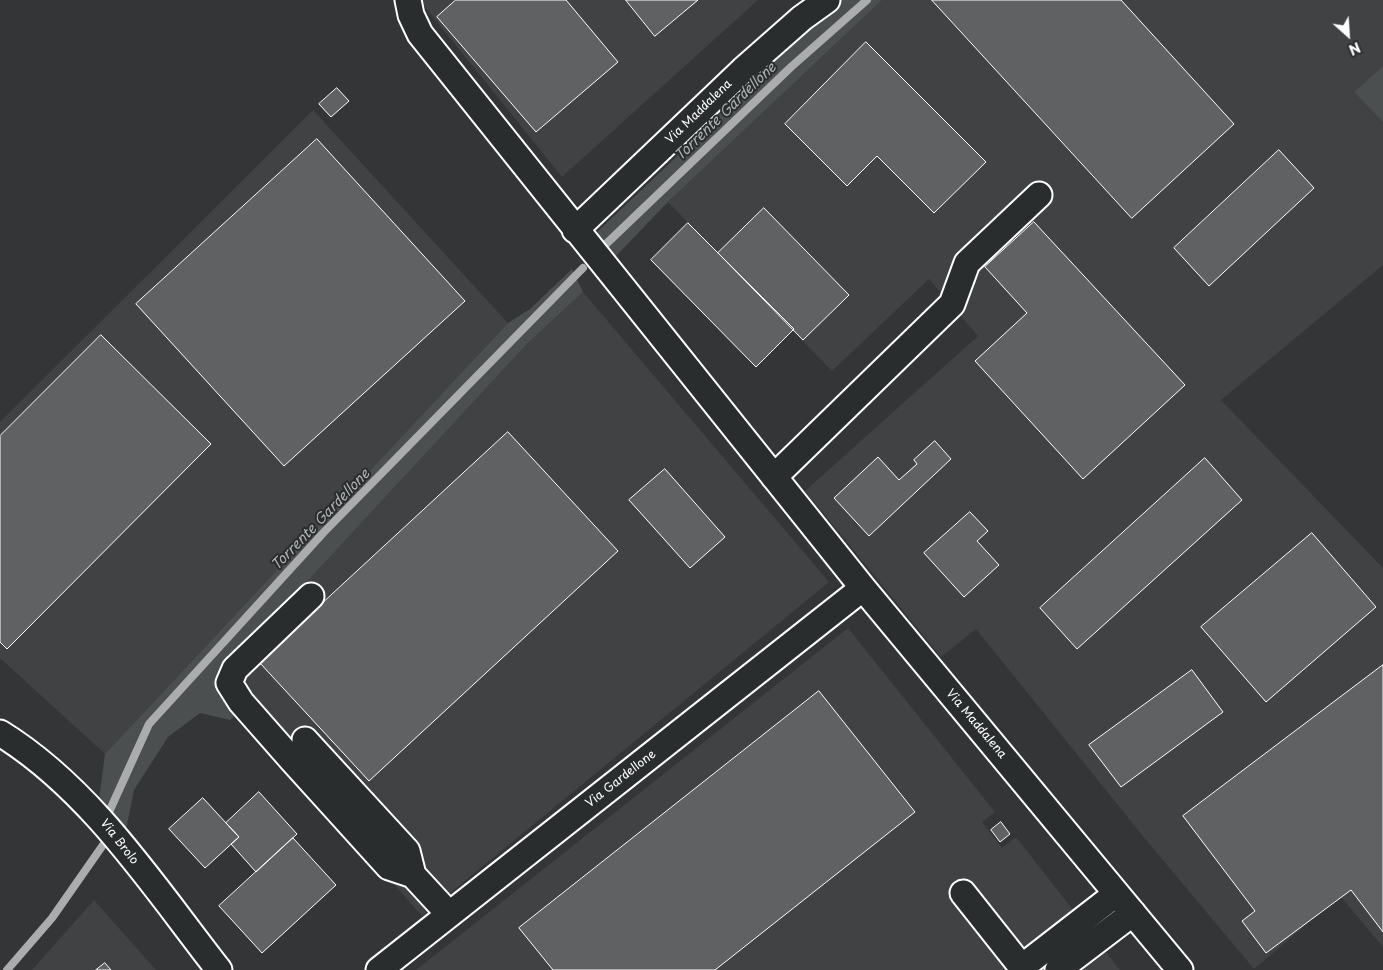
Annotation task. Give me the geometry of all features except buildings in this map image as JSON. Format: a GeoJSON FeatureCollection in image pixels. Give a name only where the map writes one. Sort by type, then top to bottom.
{"type":"FeatureCollection","features":[{"type":"Feature","properties":{"kind":"street","name":"Via Maddalena"},"geometry":{"type":"LineString","coordinates":[[408,0],[411,15],[420,34],[575,230],[863,588],[1180,970]]}},
{"type":"Feature","properties":{"kind":"street","name":"Via Maddalena"},"geometry":{"type":"LineString","coordinates":[[575,230],[743,70],[802,18],[828,0]]}},
{"type":"Feature","properties":{"kind":"street"},"geometry":{"type":"LineString","coordinates":[[774,477],[952,304],[967,263],[1040,195]]}},
{"type":"Feature","properties":{"kind":"street","name":"Via Gardellone"},"geometry":{"type":"LineString","coordinates":[[379,970],[863,588]]}},
{"type":"Feature","properties":{"kind":"street"},"geometry":{"type":"LineString","coordinates":[[311,596],[235,669],[229,682],[241,702],[389,867],[413,874]]}},
{"type":"Feature","properties":{"kind":"street","name":"Via Brolo"},"geometry":{"type":"LineString","coordinates":[[0,733],[50,769],[95,812],[219,970]]}},
{"type":"Feature","properties":{"kind":"street"},"geometry":{"type":"LineString","coordinates":[[305,740],[408,851],[413,874],[449,914]]}},
{"type":"Feature","properties":{"kind":"street"},"geometry":{"type":"LineString","coordinates":[[963,893],[1023,969],[1116,894]]}},
{"type":"Feature","properties":{"kind":"street"},"geometry":{"type":"LineString","coordinates":[[1058,970],[1132,913]]}},
{"type":"Feature","properties":{"kind":"shaded area"},"geometry":{"type":"Polygon","coordinates":[[[423,0],[758,0],[562,177],[421,2],[423,0]]]}},
{"type":"Feature","properties":{"kind":"shaded area"},"geometry":{"type":"Polygon","coordinates":[[[837,0],[882,0],[668,202],[615,257],[595,234],[692,142],[801,31],[837,0]]]}},
{"type":"Feature","properties":{"kind":"shaded area"},"geometry":{"type":"Polygon","coordinates":[[[882,0],[1383,0],[1383,66],[1354,92],[1383,122],[1383,265],[1221,400],[1383,568],[1383,947],[1340,896],[1254,969],[1142,835],[976,629],[941,657],[805,491],[978,336],[929,279],[832,371],[668,202],[882,0]]]}},
{"type":"Feature","properties":{"kind":"shaded area"},"geometry":{"type":"Polygon","coordinates":[[[1383,66],[1383,122],[1354,92],[1383,66]]]}},
{"type":"Feature","properties":{"kind":"shaded area"},"geometry":{"type":"Polygon","coordinates":[[[313,110],[508,323],[105,754],[0,658],[0,422],[313,110]]]}},
{"type":"Feature","properties":{"kind":"shaded area"},"geometry":{"type":"Polygon","coordinates":[[[572,269],[583,292],[527,344],[215,681],[240,710],[230,720],[200,713],[168,737],[134,790],[126,830],[99,800],[105,754],[508,323],[530,309],[572,269]]]}},
{"type":"Feature","properties":{"kind":"shaded area"},"geometry":{"type":"Polygon","coordinates":[[[583,292],[829,582],[422,916],[215,681],[527,344],[583,292]]]}},
{"type":"Feature","properties":{"kind":"shaded area"},"geometry":{"type":"Polygon","coordinates":[[[848,628],[995,812],[982,822],[1002,848],[1016,837],[1120,970],[416,970],[848,628]]]}},
{"type":"Feature","properties":{"kind":"shaded area"},"geometry":{"type":"Polygon","coordinates":[[[94,900],[156,970],[32,970],[94,900]]]}},
{"type":"Feature","properties":{"kind":"waterway","name":"Torrente Gardellone"},"geometry":{"type":"LineString","coordinates":[[605,245],[791,67],[867,0]]}},
{"type":"Feature","properties":{"kind":"waterway","name":"Torrente Gardellone"},"geometry":{"type":"LineString","coordinates":[[109,812],[149,724],[324,532],[583,268]]}},
{"type":"Feature","properties":{"kind":"waterway","name":"Torrente Gardellone"},"geometry":{"type":"LineString","coordinates":[[7,970],[52,918],[103,845]]}}]}
